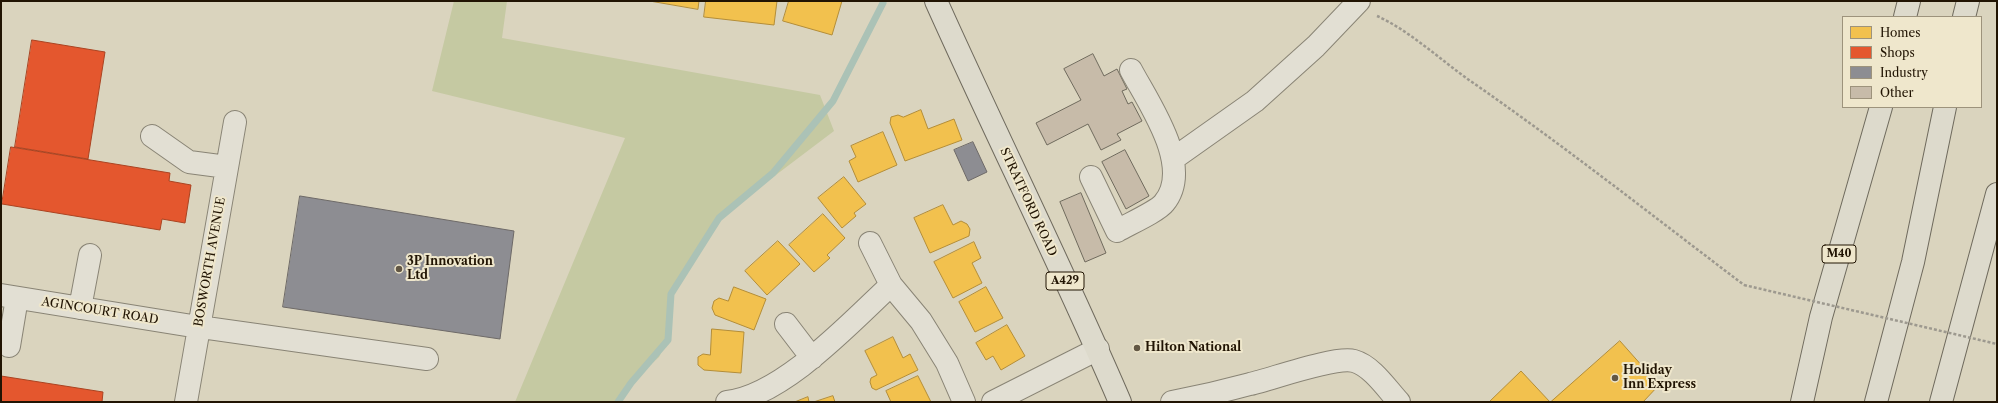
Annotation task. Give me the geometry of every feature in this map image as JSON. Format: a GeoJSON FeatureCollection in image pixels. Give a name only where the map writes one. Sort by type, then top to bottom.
{"type":"FeatureCollection","features":[{"type":"Feature","properties":{"kind":"highway","name":"STRATFORD ROAD"},"geometry":{"type":"LineString","coordinates":[[936,1],[1008,161],[1098,349],[1120,402]]}},
{"type":"Feature","properties":{"kind":"highway"},"geometry":{"type":"LineString","coordinates":[[1905,16],[1909,1]]}},
{"type":"Feature","properties":{"kind":"highway"},"geometry":{"type":"LineString","coordinates":[[1964,16],[1968,1]]}},
{"type":"Feature","properties":{"kind":"highway","name":"M40"},"geometry":{"type":"LineString","coordinates":[[1802,402],[1821,317],[1881,108]]}},
{"type":"Feature","properties":{"kind":"highway"},"geometry":{"type":"LineString","coordinates":[[1876,402],[1913,262],[1945,108]]}},
{"type":"Feature","properties":{"kind":"highway"},"geometry":{"type":"LineString","coordinates":[[1941,402],[1997,194]]}},
{"type":"Feature","properties":{"kind":"street"},"geometry":{"type":"LineString","coordinates":[[1173,159],[1255,101],[1316,46],[1354,3]]}},
{"type":"Feature","properties":{"kind":"street"},"geometry":{"type":"LineString","coordinates":[[1091,177],[1117,231],[1163,204],[1172,187],[1175,169],[1173,159],[1159,123],[1131,70]]}},
{"type":"Feature","properties":{"kind":"street","name":"BOSWORTH AVENUE"},"geometry":{"type":"LineString","coordinates":[[186,402],[235,122]]}},
{"type":"Feature","properties":{"kind":"street"},"geometry":{"type":"LineString","coordinates":[[152,136],[189,162],[227,167]]}},
{"type":"Feature","properties":{"kind":"street"},"geometry":{"type":"LineString","coordinates":[[870,243],[891,285],[921,322],[947,363],[964,402]]}},
{"type":"Feature","properties":{"kind":"street"},"geometry":{"type":"LineString","coordinates":[[80,308],[90,255]]}},
{"type":"Feature","properties":{"kind":"street"},"geometry":{"type":"LineString","coordinates":[[727,402],[764,390],[812,358],[891,285]]}},
{"type":"Feature","properties":{"kind":"street"},"geometry":{"type":"LineString","coordinates":[[9,297],[9,346]]}},
{"type":"Feature","properties":{"kind":"street","name":"AGINCOURT ROAD"},"geometry":{"type":"LineString","coordinates":[[9,297],[198,327],[427,359]]}},
{"type":"Feature","properties":{"kind":"street"},"geometry":{"type":"LineString","coordinates":[[786,324],[812,358]]}},
{"type":"Feature","properties":{"kind":"street"},"geometry":{"type":"LineString","coordinates":[[993,402],[1098,349]]}},
{"type":"Feature","properties":{"kind":"street"},"geometry":{"type":"LineString","coordinates":[[1172,402],[1249,384],[1327,362],[1342,360],[1354,361],[1369,370],[1399,402]]}},
{"type":"Feature","properties":{"kind":"path"},"geometry":{"type":"LineString","coordinates":[[1354,3],[1383,18],[1545,133],[1744,285],[1997,344]]}},
{"type":"Feature","properties":{"kind":"green space"},"geometry":{"type":"Polygon","coordinates":[[[454,1],[507,1],[502,38],[820,95],[834,131],[719,218],[671,294],[668,340],[659,357],[631,383],[618,402],[515,402],[625,138],[432,91],[454,1]]]}},
{"type":"Feature","properties":{"kind":"building: Homes"},"geometry":{"type":"Polygon","coordinates":[[[650,1],[699,1],[698,9],[650,1]]]}},
{"type":"Feature","properties":{"kind":"building: Homes"},"geometry":{"type":"Polygon","coordinates":[[[706,1],[777,1],[774,25],[704,17],[706,1]]]}},
{"type":"Feature","properties":{"kind":"building: Homes"},"geometry":{"type":"Polygon","coordinates":[[[789,1],[842,1],[832,35],[783,21],[789,1]]]}},
{"type":"Feature","properties":{"kind":"building: Homes"},"geometry":{"type":"Polygon","coordinates":[[[921,110],[928,129],[954,119],[962,140],[905,161],[890,123],[891,117],[898,115],[903,117],[921,110]]]}},
{"type":"Feature","properties":{"kind":"building: Homes"},"geometry":{"type":"Polygon","coordinates":[[[883,132],[897,165],[858,182],[849,161],[856,157],[851,146],[883,132]]]}},
{"type":"Feature","properties":{"kind":"building: Homes"},"geometry":{"type":"Polygon","coordinates":[[[844,177],[866,204],[854,213],[856,216],[842,228],[818,198],[844,177]]]}},
{"type":"Feature","properties":{"kind":"building: Homes"},"geometry":{"type":"Polygon","coordinates":[[[943,205],[953,225],[961,221],[967,224],[970,229],[969,236],[930,253],[914,218],[943,205]]]}},
{"type":"Feature","properties":{"kind":"building: Homes"},"geometry":{"type":"Polygon","coordinates":[[[823,214],[845,238],[827,255],[830,258],[814,272],[789,245],[823,214]]]}},
{"type":"Feature","properties":{"kind":"building: Homes"},"geometry":{"type":"Polygon","coordinates":[[[778,241],[800,264],[767,295],[745,271],[778,241]]]}},
{"type":"Feature","properties":{"kind":"building: Homes"},"geometry":{"type":"Polygon","coordinates":[[[974,242],[981,258],[972,263],[982,283],[953,298],[934,262],[974,242]]]}},
{"type":"Feature","properties":{"kind":"building: Homes"},"geometry":{"type":"Polygon","coordinates":[[[734,287],[766,299],[754,330],[715,315],[712,308],[714,301],[719,298],[728,301],[734,287]]]}},
{"type":"Feature","properties":{"kind":"building: Homes"},"geometry":{"type":"Polygon","coordinates":[[[986,287],[1003,318],[975,332],[959,302],[986,287]]]}},
{"type":"Feature","properties":{"kind":"building: Homes"},"geometry":{"type":"Polygon","coordinates":[[[1007,325],[1025,356],[1001,370],[993,356],[986,360],[976,343],[1007,325]]]}},
{"type":"Feature","properties":{"kind":"building: Homes"},"geometry":{"type":"Polygon","coordinates":[[[712,329],[744,332],[741,373],[704,370],[698,365],[698,357],[703,354],[710,355],[712,329]]]}},
{"type":"Feature","properties":{"kind":"building: Homes"},"geometry":{"type":"Polygon","coordinates":[[[893,337],[903,358],[910,354],[918,370],[876,390],[872,388],[870,382],[871,378],[877,375],[865,351],[893,337]]]}},
{"type":"Feature","properties":{"kind":"building: Homes","name":"Holiday Inn Express"},"geometry":{"type":"Polygon","coordinates":[[[1620,341],[1659,385],[1643,402],[1550,402],[1620,341]]]}},
{"type":"Feature","properties":{"kind":"building: Homes"},"geometry":{"type":"Polygon","coordinates":[[[1521,371],[1550,402],[1489,402],[1521,371]]]}},
{"type":"Feature","properties":{"kind":"building: Homes"},"geometry":{"type":"Polygon","coordinates":[[[918,376],[931,402],[891,402],[886,391],[918,376]]]}},
{"type":"Feature","properties":{"kind":"building: Homes"},"geometry":{"type":"Polygon","coordinates":[[[833,396],[835,402],[814,402],[833,396]]]}},
{"type":"Feature","properties":{"kind":"building: Homes"},"geometry":{"type":"Polygon","coordinates":[[[808,397],[809,402],[795,402],[808,397]]]}},
{"type":"Feature","properties":{"kind":"building: Shops"},"geometry":{"type":"Polygon","coordinates":[[[32,40],[105,52],[88,159],[15,147],[32,40]]]}},
{"type":"Feature","properties":{"kind":"building: Shops"},"geometry":{"type":"Polygon","coordinates":[[[11,147],[170,173],[169,181],[191,185],[185,223],[162,219],[160,230],[2,204],[11,147]]]}},
{"type":"Feature","properties":{"kind":"building: Shops"},"geometry":{"type":"Polygon","coordinates":[[[1,376],[103,392],[102,402],[1,402],[1,376]]]}},
{"type":"Feature","properties":{"kind":"building: Industry"},"geometry":{"type":"Polygon","coordinates":[[[973,142],[987,172],[968,181],[954,150],[973,142]]]}},
{"type":"Feature","properties":{"kind":"building: Industry","name":"3P Innovation Ltd"},"geometry":{"type":"Polygon","coordinates":[[[300,196],[514,231],[500,339],[283,307],[300,196]]]}},
{"type":"Feature","properties":{"kind":"building: Other"},"geometry":{"type":"Polygon","coordinates":[[[1093,54],[1104,76],[1117,69],[1127,89],[1122,91],[1128,104],[1132,102],[1142,121],[1117,134],[1121,140],[1101,150],[1088,124],[1047,145],[1036,123],[1081,100],[1064,69],[1093,54]]]}},
{"type":"Feature","properties":{"kind":"building: Other"},"geometry":{"type":"Polygon","coordinates":[[[1125,150],[1149,196],[1126,209],[1102,162],[1125,150]]]}},
{"type":"Feature","properties":{"kind":"building: Other"},"geometry":{"type":"Polygon","coordinates":[[[1081,193],[1106,253],[1085,262],[1060,202],[1081,193]]]}},
{"type":"Feature","properties":{"kind":"waterway"},"geometry":{"type":"LineString","coordinates":[[618,402],[631,383],[668,340],[671,294],[719,218],[773,173],[833,101],[883,3]]}},
{"type":"Feature","properties":{"kind":"place","name":"3P Innovation Ltd"},"geometry":{"type":"Point","coordinates":[399,269]}},
{"type":"Feature","properties":{"kind":"place","name":"Hilton National"},"geometry":{"type":"Point","coordinates":[1137,348]}},
{"type":"Feature","properties":{"kind":"place","name":"Holiday Inn Express"},"geometry":{"type":"Point","coordinates":[1615,378]}}]}
